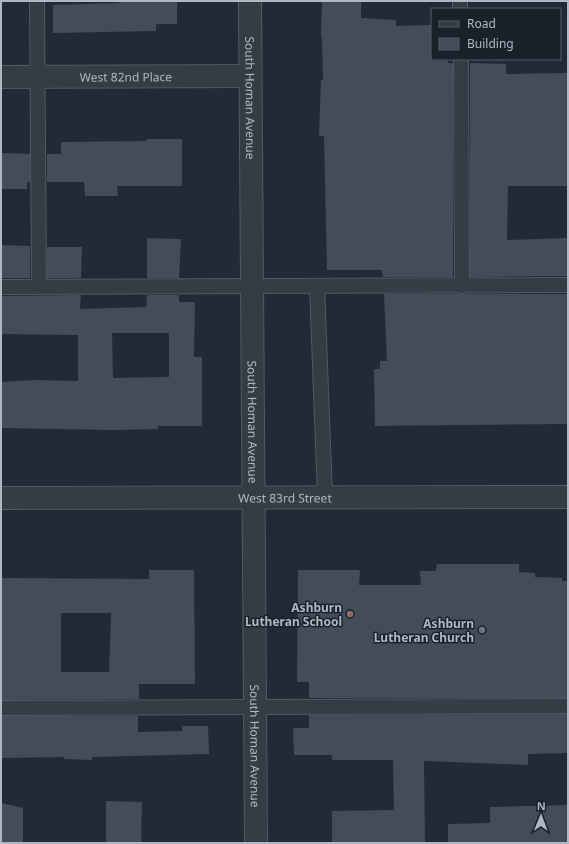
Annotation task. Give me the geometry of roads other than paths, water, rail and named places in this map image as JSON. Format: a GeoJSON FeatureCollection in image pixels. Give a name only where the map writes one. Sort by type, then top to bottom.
{"type":"FeatureCollection","features":[{"type":"Feature","properties":{"kind":"street","name":"South Homan Avenue"},"geometry":{"type":"LineString","coordinates":[[250,1],[256,843]]}},
{"type":"Feature","properties":{"kind":"street","name":"West 82nd Place"},"geometry":{"type":"LineString","coordinates":[[1,77],[250,76]]}},
{"type":"Feature","properties":{"kind":"street","name":"West 83rd Street"},"geometry":{"type":"LineString","coordinates":[[1,498],[568,497]]}},
{"type":"Feature","properties":{"kind":"lane"},"geometry":{"type":"LineString","coordinates":[[37,1],[39,287]]}},
{"type":"Feature","properties":{"kind":"lane"},"geometry":{"type":"LineString","coordinates":[[461,60],[462,286]]}},
{"type":"Feature","properties":{"kind":"lane"},"geometry":{"type":"LineString","coordinates":[[1,287],[568,285]]}},
{"type":"Feature","properties":{"kind":"lane"},"geometry":{"type":"LineString","coordinates":[[317,286],[325,497]]}},
{"type":"Feature","properties":{"kind":"lane"},"geometry":{"type":"LineString","coordinates":[[1,708],[568,706]]}},
{"type":"Feature","properties":{"kind":"place","name":"Ashburn Lutheran School"},"geometry":{"type":"Point","coordinates":[350,614]}},
{"type":"Feature","properties":{"kind":"place","name":"Ashburn Lutheran Church"},"geometry":{"type":"Point","coordinates":[482,630]}}]}
